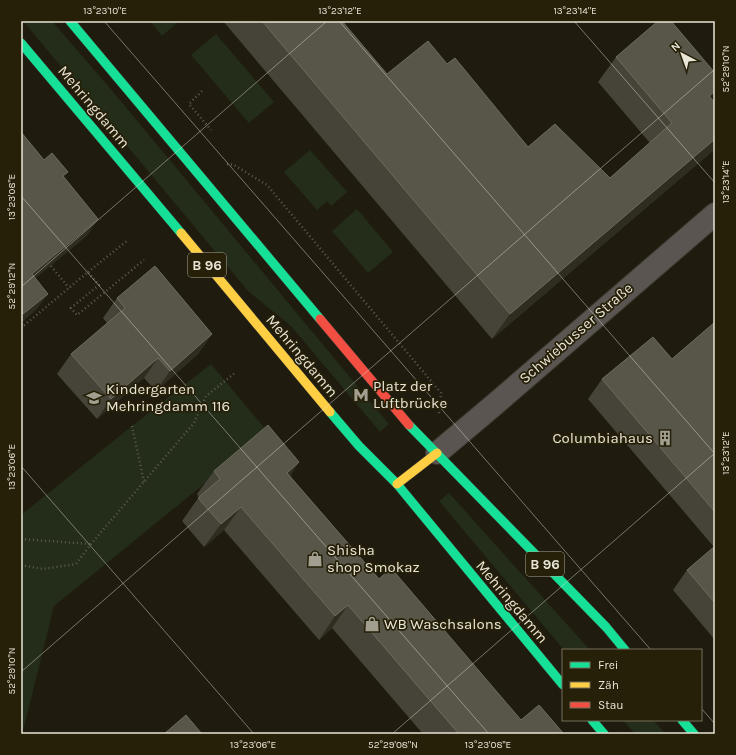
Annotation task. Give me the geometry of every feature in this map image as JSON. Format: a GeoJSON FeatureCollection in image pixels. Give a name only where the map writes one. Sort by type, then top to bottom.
{"type":"FeatureCollection","features":[{"type":"Feature","properties":{"kind":"main road","name":"B 96"},"geometry":{"type":"LineString","coordinates":[[70,21],[406,422],[606,627],[624,649]]}},
{"type":"Feature","properties":{"kind":"main road","name":"Mehringdamm"},"geometry":{"type":"LineString","coordinates":[[21,43],[359,446],[397,484],[562,684]]}},
{"type":"Feature","properties":{"kind":"main road"},"geometry":{"type":"LineString","coordinates":[[397,484],[437,453]]}},
{"type":"Feature","properties":{"kind":"main road"},"geometry":{"type":"LineString","coordinates":[[593,721],[604,734]]}},
{"type":"Feature","properties":{"kind":"main road"},"geometry":{"type":"LineString","coordinates":[[683,721],[694,734]]}},
{"type":"Feature","properties":{"kind":"street","name":"Schwiebusser Straße"},"geometry":{"type":"LineString","coordinates":[[437,453],[715,214]]}},
{"type":"Feature","properties":{"kind":"path"},"geometry":{"type":"LineString","coordinates":[[202,91],[189,104],[211,130]]}},
{"type":"Feature","properties":{"kind":"path"},"geometry":{"type":"LineString","coordinates":[[227,164],[234,165],[267,185],[441,393],[437,453]]}},
{"type":"Feature","properties":{"kind":"path"},"geometry":{"type":"LineString","coordinates":[[21,328],[128,240]]}},
{"type":"Feature","properties":{"kind":"path"},"geometry":{"type":"LineString","coordinates":[[88,272],[99,285],[71,308],[76,315],[144,260]]}},
{"type":"Feature","properties":{"kind":"path"},"geometry":{"type":"LineString","coordinates":[[51,266],[69,288]]}},
{"type":"Feature","properties":{"kind":"path"},"geometry":{"type":"LineString","coordinates":[[21,565],[43,569],[76,564],[91,544],[194,423],[206,396],[236,372]]}},
{"type":"Feature","properties":{"kind":"path"},"geometry":{"type":"LineString","coordinates":[[132,426],[144,482]]}},
{"type":"Feature","properties":{"kind":"path"},"geometry":{"type":"LineString","coordinates":[[21,539],[91,544]]}},
{"type":"Feature","properties":{"kind":"green space"},"geometry":{"type":"Polygon","coordinates":[[[23,21],[52,21],[114,93],[389,424],[380,432],[291,326],[248,291],[23,21]]]}},
{"type":"Feature","properties":{"kind":"green space"},"geometry":{"type":"Polygon","coordinates":[[[150,21],[177,21],[178,22],[162,36],[150,21]]]}},
{"type":"Feature","properties":{"kind":"green space"},"geometry":{"type":"Polygon","coordinates":[[[216,34],[274,102],[249,123],[191,55],[216,34]]]}},
{"type":"Feature","properties":{"kind":"green space"},"geometry":{"type":"Polygon","coordinates":[[[310,150],[347,192],[331,206],[327,201],[317,210],[284,172],[310,150]]]}},
{"type":"Feature","properties":{"kind":"green space"},"geometry":{"type":"Polygon","coordinates":[[[357,209],[393,252],[368,273],[332,231],[357,209]]]}},
{"type":"Feature","properties":{"kind":"green space"},"geometry":{"type":"Polygon","coordinates":[[[211,364],[268,432],[54,606],[24,727],[21,730],[21,515],[211,364]]]}},
{"type":"Feature","properties":{"kind":"green space"},"geometry":{"type":"Polygon","coordinates":[[[449,493],[589,649],[563,649],[439,501],[449,493]]]}},
{"type":"Feature","properties":{"kind":"green space"},"geometry":{"type":"Polygon","coordinates":[[[624,721],[654,721],[666,734],[635,734],[624,721]]]}},
{"type":"Feature","properties":{"kind":"building"},"geometry":{"type":"Polygon","coordinates":[[[262,21],[342,21],[387,74],[428,41],[447,64],[455,58],[528,147],[555,124],[610,178],[672,123],[616,57],[658,21],[671,21],[715,73],[715,79],[713,81],[715,84],[715,91],[709,96],[715,103],[715,139],[510,314],[262,21]]]}},
{"type":"Feature","properties":{"kind":"building"},"geometry":{"type":"Polygon","coordinates":[[[21,132],[44,160],[52,153],[68,172],[63,176],[98,219],[32,274],[48,294],[23,314],[21,312],[21,132]]]}},
{"type":"Feature","properties":{"kind":"building"},"geometry":{"type":"Polygon","coordinates":[[[155,266],[212,334],[170,371],[158,358],[111,399],[71,354],[125,308],[117,298],[155,266]]]}},
{"type":"Feature","properties":{"kind":"building","name":"Columbiahaus"},"geometry":{"type":"Polygon","coordinates":[[[715,322],[715,512],[602,379],[653,337],[672,359],[715,322]]]}},
{"type":"Feature","properties":{"kind":"building"},"geometry":{"type":"Polygon","coordinates":[[[268,425],[299,462],[287,473],[379,579],[391,568],[521,720],[539,705],[564,734],[459,734],[348,605],[335,616],[241,507],[221,524],[198,498],[220,479],[214,471],[268,425]]]}},
{"type":"Feature","properties":{"kind":"building"},"geometry":{"type":"Polygon","coordinates":[[[715,546],[715,603],[687,570],[715,546]]]}},
{"type":"Feature","properties":{"kind":"building"},"geometry":{"type":"Polygon","coordinates":[[[186,715],[202,734],[164,734],[186,715]]]}},
{"type":"Feature","properties":{"kind":"traffic: fast"},"geometry":{"type":"LineString","coordinates":[[70,21],[320,319]]}},
{"type":"Feature","properties":{"kind":"traffic: fast"},"geometry":{"type":"LineString","coordinates":[[21,43],[181,233]]}},
{"type":"Feature","properties":{"kind":"traffic: fast"},"geometry":{"type":"LineString","coordinates":[[330,412],[359,446],[397,484],[562,684]]}},
{"type":"Feature","properties":{"kind":"traffic: fast"},"geometry":{"type":"LineString","coordinates":[[409,425],[606,627],[624,649]]}},
{"type":"Feature","properties":{"kind":"traffic: fast"},"geometry":{"type":"LineString","coordinates":[[593,721],[604,734]]}},
{"type":"Feature","properties":{"kind":"traffic: fast"},"geometry":{"type":"LineString","coordinates":[[683,721],[694,734]]}},
{"type":"Feature","properties":{"kind":"traffic: slow"},"geometry":{"type":"LineString","coordinates":[[181,233],[330,412]]}},
{"type":"Feature","properties":{"kind":"traffic: slow"},"geometry":{"type":"LineString","coordinates":[[397,484],[437,453]]}},
{"type":"Feature","properties":{"kind":"traffic: jam"},"geometry":{"type":"LineString","coordinates":[[320,319],[409,425]]}},
{"type":"Feature","properties":{"kind":"place","name":"Platz der Luftbrücke"},"geometry":{"type":"Point","coordinates":[361,395]}},
{"type":"Feature","properties":{"kind":"place","name":"Kindergarten Mehringdamm 116"},"geometry":{"type":"Point","coordinates":[94,398]}},
{"type":"Feature","properties":{"kind":"place","name":"Columbiahaus"},"geometry":{"type":"Point","coordinates":[665,438]}},
{"type":"Feature","properties":{"kind":"place","name":"Shisha shop Smokaz"},"geometry":{"type":"Point","coordinates":[315,559]}},
{"type":"Feature","properties":{"kind":"place","name":"WB Waschsalons"},"geometry":{"type":"Point","coordinates":[372,624]}}]}
